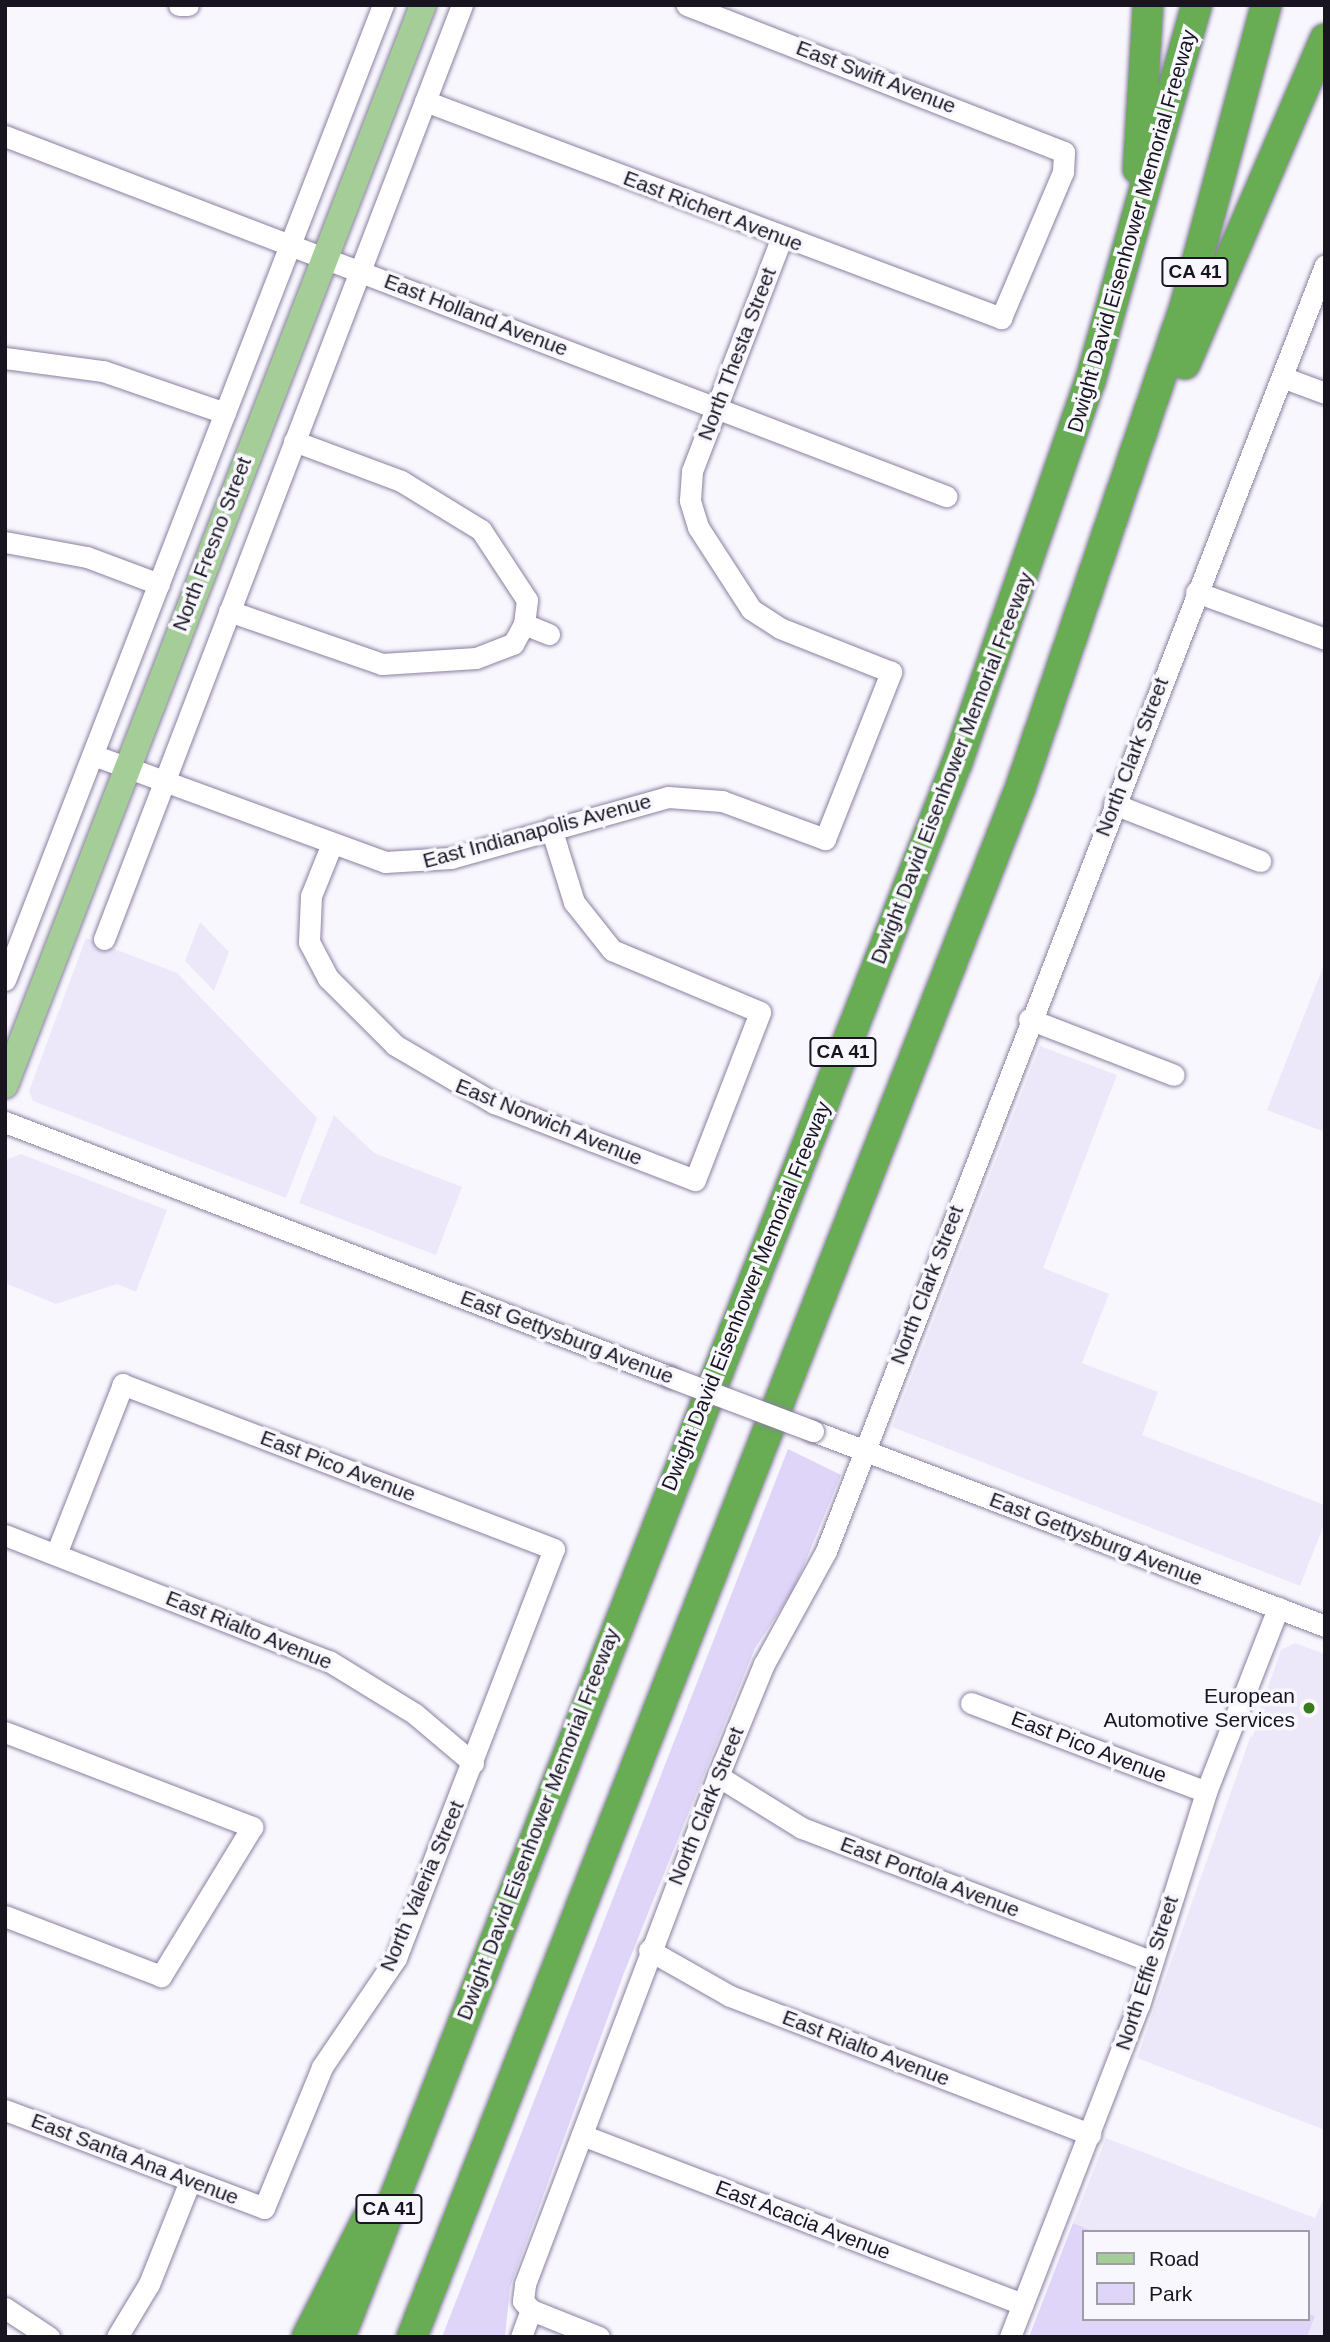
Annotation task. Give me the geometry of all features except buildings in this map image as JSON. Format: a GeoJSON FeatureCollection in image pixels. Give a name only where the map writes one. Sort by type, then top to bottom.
{"type":"FeatureCollection","features":[{"type":"Feature","properties":{"kind":"highway"},"geometry":{"type":"LineString","coordinates":[[1129,254],[1149,5]]}},
{"type":"Feature","properties":{"kind":"highway","name":"Dwight David Eisenhower Memorial Freeway"},"geometry":{"type":"LineString","coordinates":[[340,2337],[437,2082],[957,763],[1049,508],[1129,254],[1198,5]]}},
{"type":"Feature","properties":{"kind":"highway","name":"CA 41"},"geometry":{"type":"LineString","coordinates":[[412,2337],[1015,802],[1112,535],[1185,306],[1266,5]]}},
{"type":"Feature","properties":{"kind":"highway"},"geometry":{"type":"LineString","coordinates":[[1112,535],[1325,39]]}},
{"type":"Feature","properties":{"kind":"highway"},"geometry":{"type":"LineString","coordinates":[[307,2337],[437,2082]]}},
{"type":"Feature","properties":{"kind":"highway"},"geometry":{"type":"LineString","coordinates":[[425,2337],[478,2164]]}},
{"type":"Feature","properties":{"kind":"main road","name":"North Fresno Street"},"geometry":{"type":"LineString","coordinates":[[5,1085],[125,767],[423,5]]}},
{"type":"Feature","properties":{"kind":"street","name":"North Fresno Street"},"geometry":{"type":"LineString","coordinates":[[5,980],[383,5]]}},
{"type":"Feature","properties":{"kind":"street","name":"North Fresno Street"},"geometry":{"type":"LineString","coordinates":[[104,939],[462,5]]}},
{"type":"Feature","properties":{"kind":"street","name":"East Swift Avenue"},"geometry":{"type":"LineString","coordinates":[[687,5],[1064,152],[1063,172],[1001,318]]}},
{"type":"Feature","properties":{"kind":"street","name":"East Richert Avenue"},"geometry":{"type":"LineString","coordinates":[[425,101],[1001,318]]}},
{"type":"Feature","properties":{"kind":"street","name":"East Holland Avenue"},"geometry":{"type":"LineString","coordinates":[[5,136],[946,496]]}},
{"type":"Feature","properties":{"kind":"street","name":"North Thesta Street"},"geometry":{"type":"LineString","coordinates":[[782,237],[692,471],[690,500],[698,527],[751,608],[780,628],[891,672],[825,839]]}},
{"type":"Feature","properties":{"kind":"street","name":"North Clark Street"},"geometry":{"type":"LineString","coordinates":[[520,2337],[527,2306],[582,2135],[649,1950],[764,1664],[819,1569],[1029,1019],[1325,265]]}},
{"type":"Feature","properties":{"kind":"street"},"geometry":{"type":"LineString","coordinates":[[5,358],[103,371],[225,413]]}},
{"type":"Feature","properties":{"kind":"street"},"geometry":{"type":"LineString","coordinates":[[1282,377],[1325,393]]}},
{"type":"Feature","properties":{"kind":"street"},"geometry":{"type":"LineString","coordinates":[[229,611],[382,664],[476,658],[513,644],[524,624],[527,600],[481,530],[401,481],[294,441]]}},
{"type":"Feature","properties":{"kind":"street"},"geometry":{"type":"LineString","coordinates":[[5,542],[87,557],[159,584]]}},
{"type":"Feature","properties":{"kind":"street"},"geometry":{"type":"LineString","coordinates":[[1196,592],[1325,639]]}},
{"type":"Feature","properties":{"kind":"street"},"geometry":{"type":"LineString","coordinates":[[524,624],[549,634]]}},
{"type":"Feature","properties":{"kind":"street","name":"East Indianapolis Avenue"},"geometry":{"type":"LineString","coordinates":[[93,755],[331,846],[418,864],[637,802],[696,797],[825,839]]}},
{"type":"Feature","properties":{"kind":"street"},"geometry":{"type":"LineString","coordinates":[[1114,804],[1260,861]]}},
{"type":"Feature","properties":{"kind":"street","name":"East Norwich Avenue"},"geometry":{"type":"LineString","coordinates":[[331,846],[311,896],[309,942],[328,978],[396,1045],[494,1103],[695,1180],[760,1012],[612,950],[574,902],[551,828]]}},
{"type":"Feature","properties":{"kind":"street"},"geometry":{"type":"LineString","coordinates":[[1029,1019],[1174,1075]]}},
{"type":"Feature","properties":{"kind":"street","name":"East Gettysburg Avenue"},"geometry":{"type":"LineString","coordinates":[[5,1122],[1325,1626]]}},
{"type":"Feature","properties":{"kind":"street","name":"East Pico Avenue"},"geometry":{"type":"LineString","coordinates":[[56,1554],[123,1384],[554,1549]]}},
{"type":"Feature","properties":{"kind":"street","name":"East Rialto Avenue"},"geometry":{"type":"LineString","coordinates":[[5,1535],[329,1661],[415,1714],[473,1763]]}},
{"type":"Feature","properties":{"kind":"street","name":"North Valeria Street"},"geometry":{"type":"LineString","coordinates":[[264,2208],[322,2067],[396,1958],[554,1549]]}},
{"type":"Feature","properties":{"kind":"street","name":"North Effie Street"},"geometry":{"type":"LineString","coordinates":[[1010,2337],[1090,2134],[1151,1961],[1206,1792],[1278,1608]]}},
{"type":"Feature","properties":{"kind":"street","name":"East Pico Avenue"},"geometry":{"type":"LineString","coordinates":[[971,1703],[1206,1792]]}},
{"type":"Feature","properties":{"kind":"street"},"geometry":{"type":"LineString","coordinates":[[5,1732],[252,1827],[161,1976],[5,1916]]}},
{"type":"Feature","properties":{"kind":"street","name":"East Portola Avenue"},"geometry":{"type":"LineString","coordinates":[[718,1776],[802,1828],[1151,1961]]}},
{"type":"Feature","properties":{"kind":"street","name":"East Rialto Avenue"},"geometry":{"type":"LineString","coordinates":[[649,1950],[730,1996],[1090,2134]]}},
{"type":"Feature","properties":{"kind":"street","name":"East Santa Ana Avenue"},"geometry":{"type":"LineString","coordinates":[[5,2110],[264,2208]]}},
{"type":"Feature","properties":{"kind":"street","name":"East Acacia Avenue"},"geometry":{"type":"LineString","coordinates":[[582,2135],[1023,2304]]}},
{"type":"Feature","properties":{"kind":"street"},"geometry":{"type":"LineString","coordinates":[[117,2337],[149,2284],[190,2181]]}},
{"type":"Feature","properties":{"kind":"street"},"geometry":{"type":"LineString","coordinates":[[527,2306],[599,2337]]}},
{"type":"Feature","properties":{"kind":"street"},"geometry":{"type":"LineString","coordinates":[[5,2308],[49,2337]]}},
{"type":"Feature","properties":{"kind":"shaded area"},"geometry":{"type":"Polygon","coordinates":[[[200,922],[229,952],[214,991],[185,961],[200,922]]]}},
{"type":"Feature","properties":{"kind":"shaded area"},"geometry":{"type":"Polygon","coordinates":[[[86,938],[177,973],[317,1118],[286,1198],[33,1101],[29,1091],[86,938]]]}},
{"type":"Feature","properties":{"kind":"shaded area"},"geometry":{"type":"Polygon","coordinates":[[[1325,962],[1325,1132],[1267,1110],[1325,962]]]}},
{"type":"Feature","properties":{"kind":"shaded area"},"geometry":{"type":"Polygon","coordinates":[[[1040,1046],[1117,1075],[1043,1268],[1109,1294],[1082,1363],[1158,1392],[1142,1435],[1325,1505],[1325,1522],[1300,1586],[892,1427],[1040,1046]]]}},
{"type":"Feature","properties":{"kind":"shaded area"},"geometry":{"type":"Polygon","coordinates":[[[334,1115],[374,1153],[462,1187],[436,1255],[299,1203],[334,1115]]]}},
{"type":"Feature","properties":{"kind":"shaded area"},"geometry":{"type":"Polygon","coordinates":[[[21,1154],[167,1210],[136,1292],[117,1284],[56,1304],[5,1283],[5,1160],[21,1154]]]}},
{"type":"Feature","properties":{"kind":"shaded area"},"geometry":{"type":"Polygon","coordinates":[[[1295,1643],[1325,1654],[1325,2130],[1137,2058],[1281,1650],[1295,1643]]]}},
{"type":"Feature","properties":{"kind":"shaded area"},"geometry":{"type":"Polygon","coordinates":[[[1106,2138],[1315,2218],[1325,2195],[1325,2337],[1307,2337],[1315,2316],[1309,2314],[1309,2230],[1090,2230],[1073,2223],[1106,2138]]]}},
{"type":"Feature","properties":{"kind":"green space"},"geometry":{"type":"Polygon","coordinates":[[[788,1449],[841,1475],[794,1589],[755,1648],[624,1973],[510,2287],[505,2337],[442,2337],[788,1449]]]}},
{"type":"Feature","properties":{"kind":"green space"},"geometry":{"type":"Polygon","coordinates":[[[1073,2223],[1090,2230],[1082,2230],[1082,2321],[1309,2321],[1309,2314],[1315,2316],[1307,2337],[1029,2337],[1073,2223]]]}},
{"type":"Feature","properties":{"kind":"place","name":"European Automotive Services"},"geometry":{"type":"Point","coordinates":[1309,1708]}}]}
